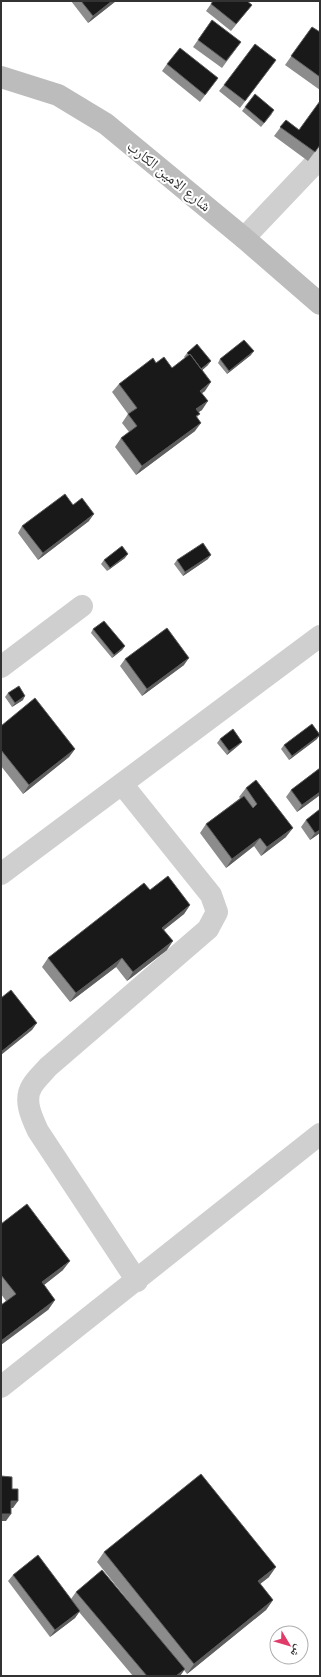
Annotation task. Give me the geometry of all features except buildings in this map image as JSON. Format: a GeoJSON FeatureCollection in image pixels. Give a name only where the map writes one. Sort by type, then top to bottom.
{"type":"FeatureCollection","features":[{"type":"Feature","properties":{"kind":"street","name":"شارع الامين الكارب"},"geometry":{"type":"LineString","coordinates":[[1,77],[58,95],[106,124],[244,238],[320,304]]}},
{"type":"Feature","properties":{"kind":"street"},"geometry":{"type":"LineString","coordinates":[[244,238],[320,158]]}},
{"type":"Feature","properties":{"kind":"street"},"geometry":{"type":"LineString","coordinates":[[1,667],[82,606]]}},
{"type":"Feature","properties":{"kind":"street"},"geometry":{"type":"LineString","coordinates":[[1,874],[320,636]]}},
{"type":"Feature","properties":{"kind":"street"},"geometry":{"type":"LineString","coordinates":[[122,784],[211,895],[217,912],[208,929],[48,1067],[31,1087],[28,1101],[31,1115],[38,1131],[136,1281]]}},
{"type":"Feature","properties":{"kind":"street"},"geometry":{"type":"LineString","coordinates":[[1,1387],[320,1134]]}}]}
